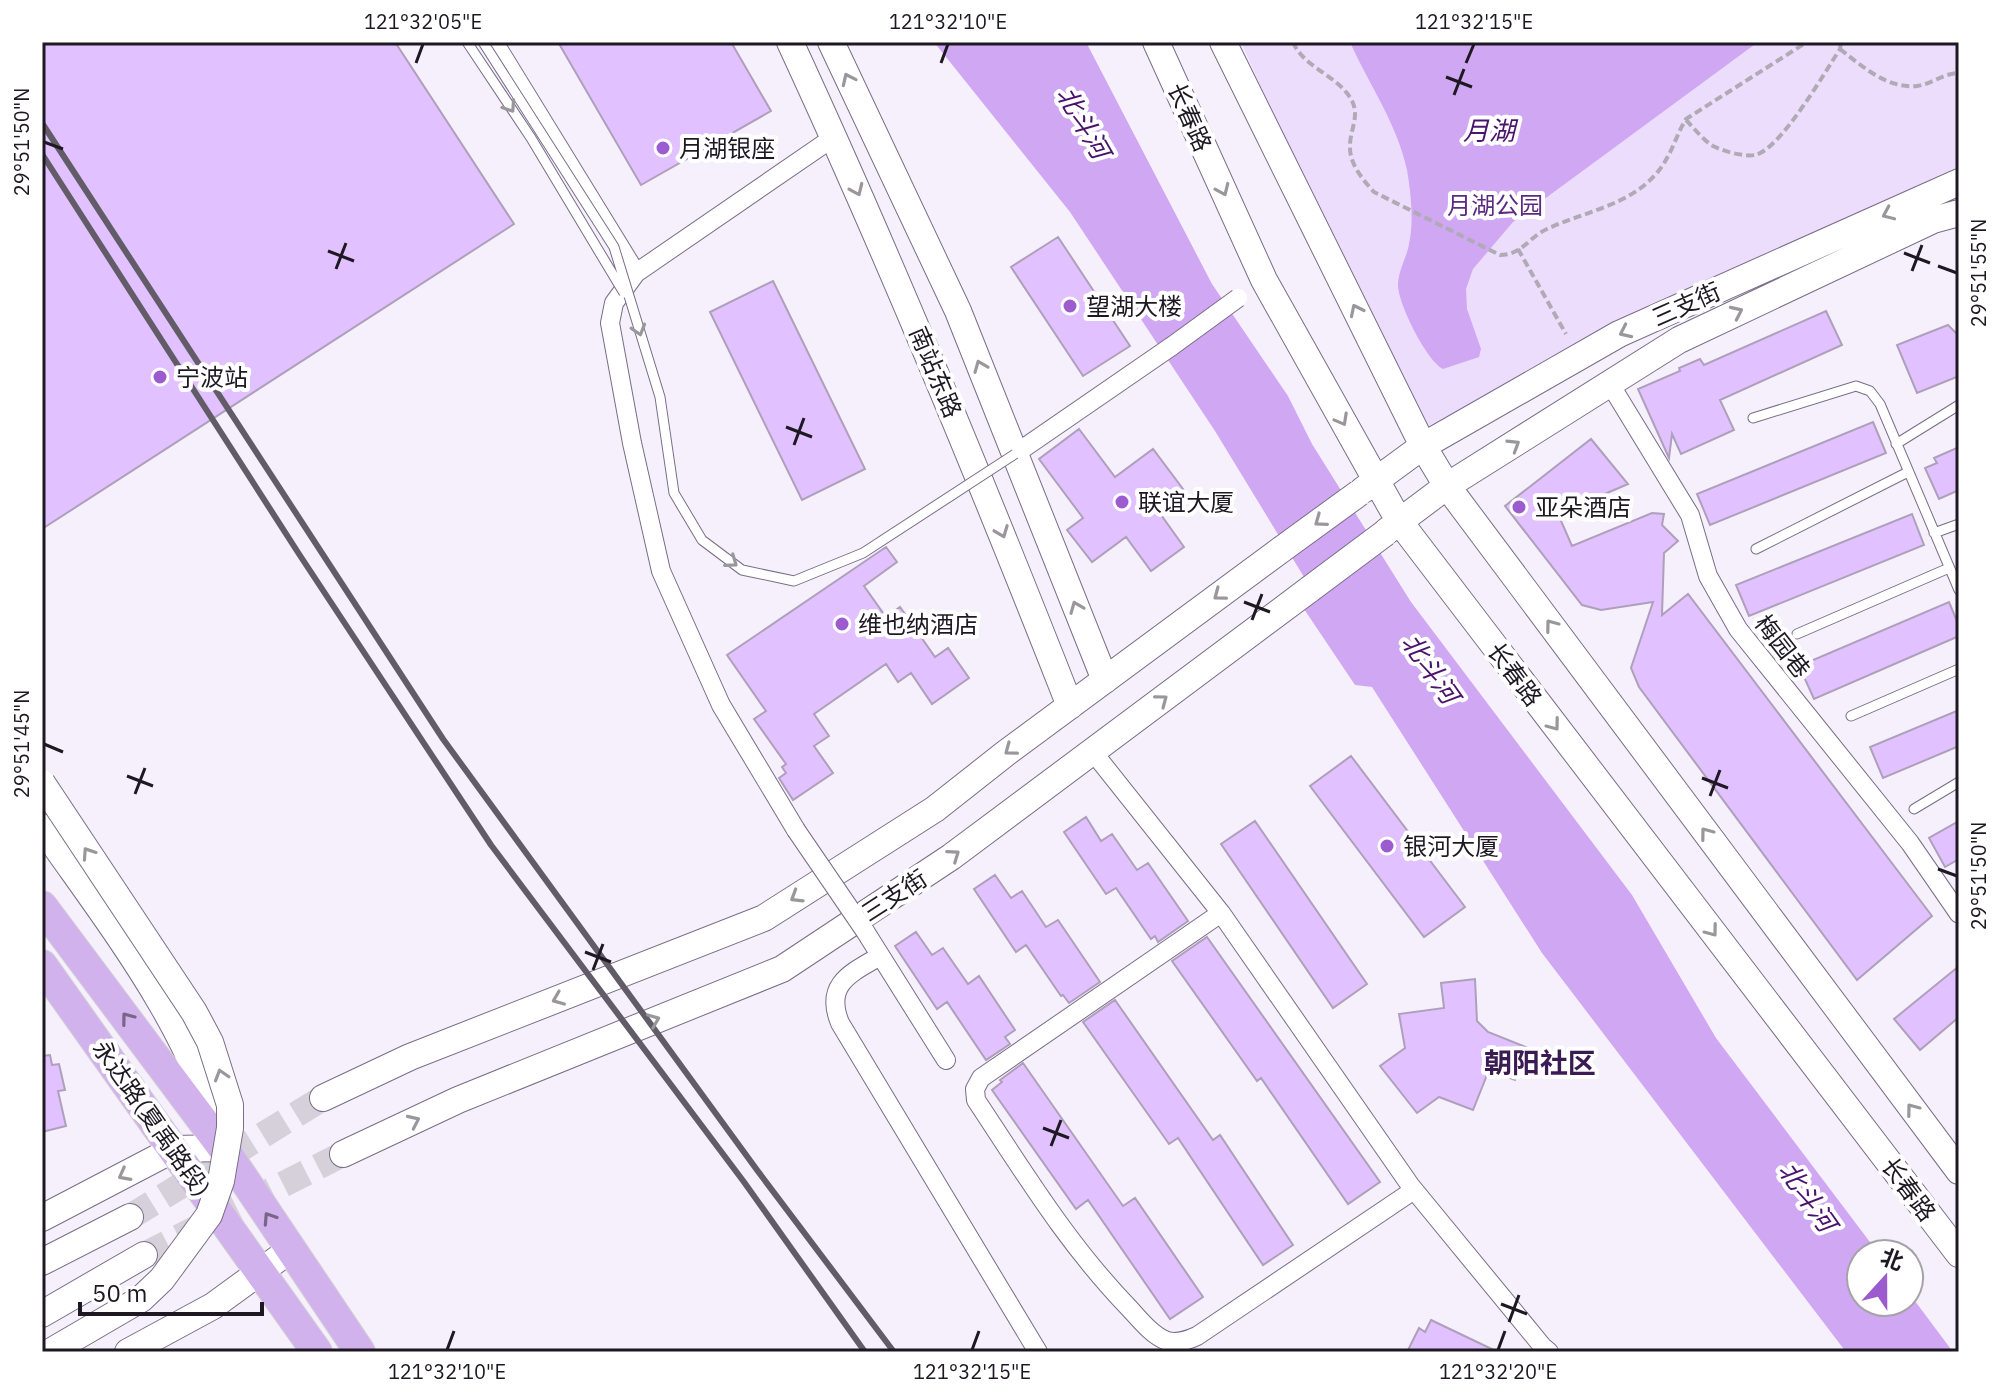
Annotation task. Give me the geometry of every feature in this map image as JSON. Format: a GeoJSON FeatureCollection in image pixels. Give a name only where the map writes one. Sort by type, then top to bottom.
{"type":"FeatureCollection","features":[{"type":"Feature","properties":{"kind":"main road","name":"南站东路"},"geometry":{"type":"LineString","coordinates":[[790,42],[980,477],[1070,706]]}},
{"type":"Feature","properties":{"kind":"main road","name":"南站东路"},"geometry":{"type":"LineString","coordinates":[[831,42],[958,311],[1105,680]]}},
{"type":"Feature","properties":{"kind":"main road","name":"长春路"},"geometry":{"type":"LineString","coordinates":[[1156,42],[1264,280],[1368,487],[1392,527],[1959,1254]]}},
{"type":"Feature","properties":{"kind":"main road"},"geometry":{"type":"LineString","coordinates":[[1223,42],[1423,446],[1447,486],[1959,1171]]}},
{"type":"Feature","properties":{"kind":"main road","name":"三支街"},"geometry":{"type":"LineString","coordinates":[[323,1098],[410,1057],[764,918],[935,809],[1423,446],[1619,334],[1959,182]]}},
{"type":"Feature","properties":{"kind":"main road","name":"三支街"},"geometry":{"type":"LineString","coordinates":[[343,1154],[458,1100],[782,969],[951,857],[1447,486],[1679,340],[1933,220],[1959,213]]}},
{"type":"Feature","properties":{"kind":"main road"},"geometry":{"type":"LineString","coordinates":[[42,783],[205,1032],[222,1074],[230,1105],[230,1128],[221,1181],[209,1215],[170,1269],[141,1299],[50,1352]]}},
{"type":"Feature","properties":{"kind":"main road"},"geometry":{"type":"LineString","coordinates":[[42,827],[160,997],[213,1108],[223,1148],[174,1149],[42,1218]]}},
{"type":"Feature","properties":{"kind":"main road","name":"永达路(夏禹路段)"},"geometry":{"type":"LineString","coordinates":[[42,906],[223,1148],[360,1352]]}},
{"type":"Feature","properties":{"kind":"main road","name":"永达路(夏禹路段)"},"geometry":{"type":"LineString","coordinates":[[42,965],[317,1352]]}},
{"type":"Feature","properties":{"kind":"main road"},"geometry":{"type":"LineString","coordinates":[[42,1262],[130,1217]]}},
{"type":"Feature","properties":{"kind":"main road"},"geometry":{"type":"LineString","coordinates":[[128,1352],[213,1306],[290,1250]]}},
{"type":"Feature","properties":{"kind":"main road"},"geometry":{"type":"LineString","coordinates":[[42,1314],[144,1255]]}},
{"type":"Feature","properties":{"kind":"street"},"geometry":{"type":"LineString","coordinates":[[494,42],[636,273]]}},
{"type":"Feature","properties":{"kind":"street"},"geometry":{"type":"LineString","coordinates":[[834,137],[636,273],[614,303],[610,323],[632,443],[661,571],[721,705],[796,830],[865,931],[946,1060]]}},
{"type":"Feature","properties":{"kind":"street"},"geometry":{"type":"LineString","coordinates":[[1015,454],[1264,280]]}},
{"type":"Feature","properties":{"kind":"street","name":"梅园巷"},"geometry":{"type":"LineString","coordinates":[[1610,384],[1690,515],[1708,576],[1738,629],[1910,843],[1952,890],[1959,914]]}},
{"type":"Feature","properties":{"kind":"street"},"geometry":{"type":"LineString","coordinates":[[1093,752],[1221,913],[1414,1190],[1549,1352]]}},
{"type":"Feature","properties":{"kind":"street"},"geometry":{"type":"LineString","coordinates":[[1221,913],[981,1078],[975,1089],[976,1100],[1068,1240],[1101,1280],[1145,1324],[1167,1341],[1183,1342],[1197,1336],[1414,1190]]}},
{"type":"Feature","properties":{"kind":"street"},"geometry":{"type":"LineString","coordinates":[[880,956],[849,975],[837,991],[833,1006],[1038,1352]]}},
{"type":"Feature","properties":{"kind":"lane"},"geometry":{"type":"LineString","coordinates":[[467,42],[531,138],[632,306]]}},
{"type":"Feature","properties":{"kind":"lane"},"geometry":{"type":"LineString","coordinates":[[483,42],[614,247],[660,397],[674,493],[702,540],[742,570],[794,581],[863,553],[1015,454]]}},
{"type":"Feature","properties":{"kind":"lane"},"geometry":{"type":"LineString","coordinates":[[1753,418],[1856,386],[1870,391],[1880,404],[1959,590]]}},
{"type":"Feature","properties":{"kind":"lane"},"geometry":{"type":"LineString","coordinates":[[1896,444],[1959,405]]}},
{"type":"Feature","properties":{"kind":"lane"},"geometry":{"type":"LineString","coordinates":[[1756,549],[1908,472]]}},
{"type":"Feature","properties":{"kind":"lane"},"geometry":{"type":"LineString","coordinates":[[1934,533],[1959,524]]}},
{"type":"Feature","properties":{"kind":"lane"},"geometry":{"type":"LineString","coordinates":[[1797,634],[1949,568]]}},
{"type":"Feature","properties":{"kind":"lane"},"geometry":{"type":"LineString","coordinates":[[1851,716],[1959,669]]}},
{"type":"Feature","properties":{"kind":"lane"},"geometry":{"type":"LineString","coordinates":[[1914,809],[1959,782]]}},
{"type":"Feature","properties":{"kind":"path"},"geometry":{"type":"LineString","coordinates":[[1293,42],[1298,54],[1351,97],[1356,114],[1350,150],[1360,176],[1374,192],[1500,255],[1512,255],[1544,230],[1624,200],[1648,182],[1667,158],[1674,138],[1686,119],[1807,42]]}},
{"type":"Feature","properties":{"kind":"path"},"geometry":{"type":"LineString","coordinates":[[1686,119],[1711,145],[1734,153],[1755,155],[1782,135],[1840,49],[1841,42]]}},
{"type":"Feature","properties":{"kind":"path"},"geometry":{"type":"LineString","coordinates":[[1840,49],[1889,83],[1918,86],[1959,73]]}},
{"type":"Feature","properties":{"kind":"path"},"geometry":{"type":"LineString","coordinates":[[1518,249],[1568,338]]}},
{"type":"Feature","properties":{"kind":"green space","name":"月湖公园"},"geometry":{"type":"Polygon","coordinates":[[[1241,42],[1959,42],[1959,166],[1681,296],[1424,428],[1318,217],[1241,42]]]}},
{"type":"Feature","properties":{"kind":"water","name":"北斗河"},"geometry":{"type":"Polygon","coordinates":[[[934,42],[1086,42],[1212,284],[1288,396],[1312,444],[1411,602],[1632,895],[1716,1038],[1867,1238],[1845,1238],[1845,1318],[1925,1318],[1925,1314],[1953,1352],[1846,1352],[1542,953],[1372,687],[1355,685],[1304,609],[1318,600],[1215,431],[1070,212],[934,42]]]}},
{"type":"Feature","properties":{"kind":"water","name":"月湖"},"geometry":{"type":"Polygon","coordinates":[[[1350,42],[1758,42],[1513,222],[1473,269],[1466,289],[1467,309],[1481,349],[1479,357],[1443,369],[1422,344],[1399,294],[1398,280],[1408,249],[1411,226],[1407,170],[1390,120],[1350,42]]]}},
{"type":"Feature","properties":{"kind":"building","name":"宁波站"},"geometry":{"type":"Polygon","coordinates":[[[42,42],[395,42],[514,224],[42,529],[42,42]]]}},
{"type":"Feature","properties":{"kind":"building","name":"月湖银座"},"geometry":{"type":"Polygon","coordinates":[[[558,42],[731,42],[771,111],[641,185],[558,42]]]}},
{"type":"Feature","properties":{"kind":"building","name":"望湖大楼"},"geometry":{"type":"Polygon","coordinates":[[[1058,237],[1130,346],[1083,376],[1011,267],[1058,237]]]}},
{"type":"Feature","properties":{"kind":"building"},"geometry":{"type":"Polygon","coordinates":[[[773,281],[865,469],[802,500],[710,312],[773,281]]]}},
{"type":"Feature","properties":{"kind":"building"},"geometry":{"type":"Polygon","coordinates":[[[1826,311],[1842,345],[1720,400],[1734,430],[1681,454],[1672,434],[1669,458],[1638,389],[1700,359],[1704,365],[1826,311]]]}},
{"type":"Feature","properties":{"kind":"building"},"geometry":{"type":"Polygon","coordinates":[[[1948,325],[1959,336],[1959,376],[1917,393],[1897,345],[1948,325]]]}},
{"type":"Feature","properties":{"kind":"building"},"geometry":{"type":"Polygon","coordinates":[[[1873,422],[1886,453],[1710,525],[1697,494],[1873,422]]]}},
{"type":"Feature","properties":{"kind":"building","name":"联谊大厦"},"geometry":{"type":"Polygon","coordinates":[[[1079,429],[1115,477],[1153,449],[1186,493],[1159,512],[1184,547],[1151,571],[1126,537],[1092,562],[1067,530],[1083,518],[1039,459],[1079,429]]]}},
{"type":"Feature","properties":{"kind":"building"},"geometry":{"type":"Polygon","coordinates":[[[1591,439],[1628,484],[1558,514],[1572,546],[1652,513],[1664,514],[1662,525],[1678,541],[1664,553],[1662,615],[1688,594],[1932,916],[1857,980],[1639,687],[1631,668],[1653,602],[1601,610],[1582,605],[1505,506],[1591,439]]]}},
{"type":"Feature","properties":{"kind":"building"},"geometry":{"type":"Polygon","coordinates":[[[1959,447],[1959,490],[1939,499],[1925,468],[1937,463],[1934,458],[1959,447]]]}},
{"type":"Feature","properties":{"kind":"building"},"geometry":{"type":"Polygon","coordinates":[[[1912,514],[1924,545],[1749,616],[1736,585],[1912,514]]]}},
{"type":"Feature","properties":{"kind":"building"},"geometry":{"type":"Polygon","coordinates":[[[886,547],[897,562],[864,586],[886,617],[900,607],[935,657],[948,648],[969,678],[932,704],[911,673],[898,682],[886,664],[814,714],[829,736],[814,746],[833,773],[793,800],[779,778],[786,773],[782,767],[786,764],[754,719],[766,711],[727,655],[886,547]]]}},
{"type":"Feature","properties":{"kind":"building"},"geometry":{"type":"Polygon","coordinates":[[[1949,602],[1959,626],[1959,636],[1814,699],[1799,666],[1949,602]]]}},
{"type":"Feature","properties":{"kind":"building"},"geometry":{"type":"Polygon","coordinates":[[[1959,710],[1959,746],[1883,778],[1870,747],[1959,710]]]}},
{"type":"Feature","properties":{"kind":"building","name":"银河大厦"},"geometry":{"type":"Polygon","coordinates":[[[1351,756],[1465,907],[1424,937],[1310,786],[1351,756]]]}},
{"type":"Feature","properties":{"kind":"building"},"geometry":{"type":"Polygon","coordinates":[[[1086,817],[1101,841],[1112,834],[1137,870],[1148,863],[1188,921],[1158,942],[1155,936],[1151,939],[1116,888],[1106,894],[1064,832],[1086,817]]]}},
{"type":"Feature","properties":{"kind":"building"},"geometry":{"type":"Polygon","coordinates":[[[1255,821],[1367,984],[1333,1008],[1221,844],[1255,821]]]}},
{"type":"Feature","properties":{"kind":"building"},"geometry":{"type":"Polygon","coordinates":[[[1959,821],[1959,859],[1945,867],[1929,838],[1959,821]]]}},
{"type":"Feature","properties":{"kind":"building"},"geometry":{"type":"Polygon","coordinates":[[[995,875],[1011,898],[1022,891],[1046,927],[1058,920],[1100,982],[1069,1003],[1026,945],[1016,952],[974,889],[995,875]]]}},
{"type":"Feature","properties":{"kind":"building"},"geometry":{"type":"Polygon","coordinates":[[[916,932],[932,955],[943,948],[968,984],[979,976],[1015,1030],[1005,1037],[1010,1044],[986,1060],[947,1002],[937,1009],[895,946],[916,932]]]}},
{"type":"Feature","properties":{"kind":"building"},"geometry":{"type":"Polygon","coordinates":[[[1207,937],[1380,1182],[1348,1204],[1261,1078],[1257,1081],[1172,961],[1207,937]]]}},
{"type":"Feature","properties":{"kind":"building"},"geometry":{"type":"Polygon","coordinates":[[[1959,966],[1959,1017],[1920,1050],[1894,1019],[1959,966]]]}},
{"type":"Feature","properties":{"kind":"building"},"geometry":{"type":"Polygon","coordinates":[[[1475,979],[1477,1021],[1488,1032],[1528,1048],[1515,1080],[1489,1070],[1473,1110],[1439,1097],[1417,1113],[1380,1066],[1405,1048],[1399,1014],[1444,1008],[1441,983],[1475,979]]]}},
{"type":"Feature","properties":{"kind":"building"},"geometry":{"type":"Polygon","coordinates":[[[1115,1000],[1213,1140],[1220,1135],[1293,1245],[1263,1265],[1178,1138],[1169,1144],[1083,1022],[1115,1000]]]}},
{"type":"Feature","properties":{"kind":"building"},"geometry":{"type":"Polygon","coordinates":[[[50,1055],[52,1065],[59,1064],[65,1090],[58,1091],[66,1126],[42,1132],[42,1056],[50,1055]]]}},
{"type":"Feature","properties":{"kind":"building"},"geometry":{"type":"Polygon","coordinates":[[[1023,1063],[1123,1206],[1135,1198],[1203,1297],[1170,1319],[1088,1200],[1076,1209],[992,1090],[1023,1063]]]}},
{"type":"Feature","properties":{"kind":"building"},"geometry":{"type":"Polygon","coordinates":[[[1431,1320],[1498,1352],[1407,1352],[1419,1328],[1425,1332],[1431,1320]]]}},
{"type":"Feature","properties":{"kind":"tunnel"},"geometry":{"type":"LineString","coordinates":[[130,1217],[323,1098]]}},
{"type":"Feature","properties":{"kind":"tunnel"},"geometry":{"type":"LineString","coordinates":[[144,1255],[343,1154]]}},
{"type":"Feature","properties":{"kind":"railway"},"geometry":{"type":"LineString","coordinates":[[42,123],[443,739],[757,1170],[894,1352]]}},
{"type":"Feature","properties":{"kind":"railway"},"geometry":{"type":"LineString","coordinates":[[42,154],[299,554],[491,845],[744,1182],[865,1352]]}},
{"type":"Feature","properties":{"kind":"place","name":"月湖银座"},"geometry":{"type":"Point","coordinates":[663,148]}},
{"type":"Feature","properties":{"kind":"place","name":"望湖大楼"},"geometry":{"type":"Point","coordinates":[1070,306]}},
{"type":"Feature","properties":{"kind":"place","name":"宁波站"},"geometry":{"type":"Point","coordinates":[160,377]}},
{"type":"Feature","properties":{"kind":"place","name":"联谊大厦"},"geometry":{"type":"Point","coordinates":[1122,502]}},
{"type":"Feature","properties":{"kind":"place","name":"亚朵酒店"},"geometry":{"type":"Point","coordinates":[1519,507]}},
{"type":"Feature","properties":{"kind":"place","name":"维也纳酒店"},"geometry":{"type":"Point","coordinates":[842,624]}},
{"type":"Feature","properties":{"kind":"place","name":"银河大厦"},"geometry":{"type":"Point","coordinates":[1387,846]}},
{"type":"Feature","properties":{"kind":"district","name":"朝阳社区"},"geometry":{"type":"Point","coordinates":[1540,1062]}}]}
